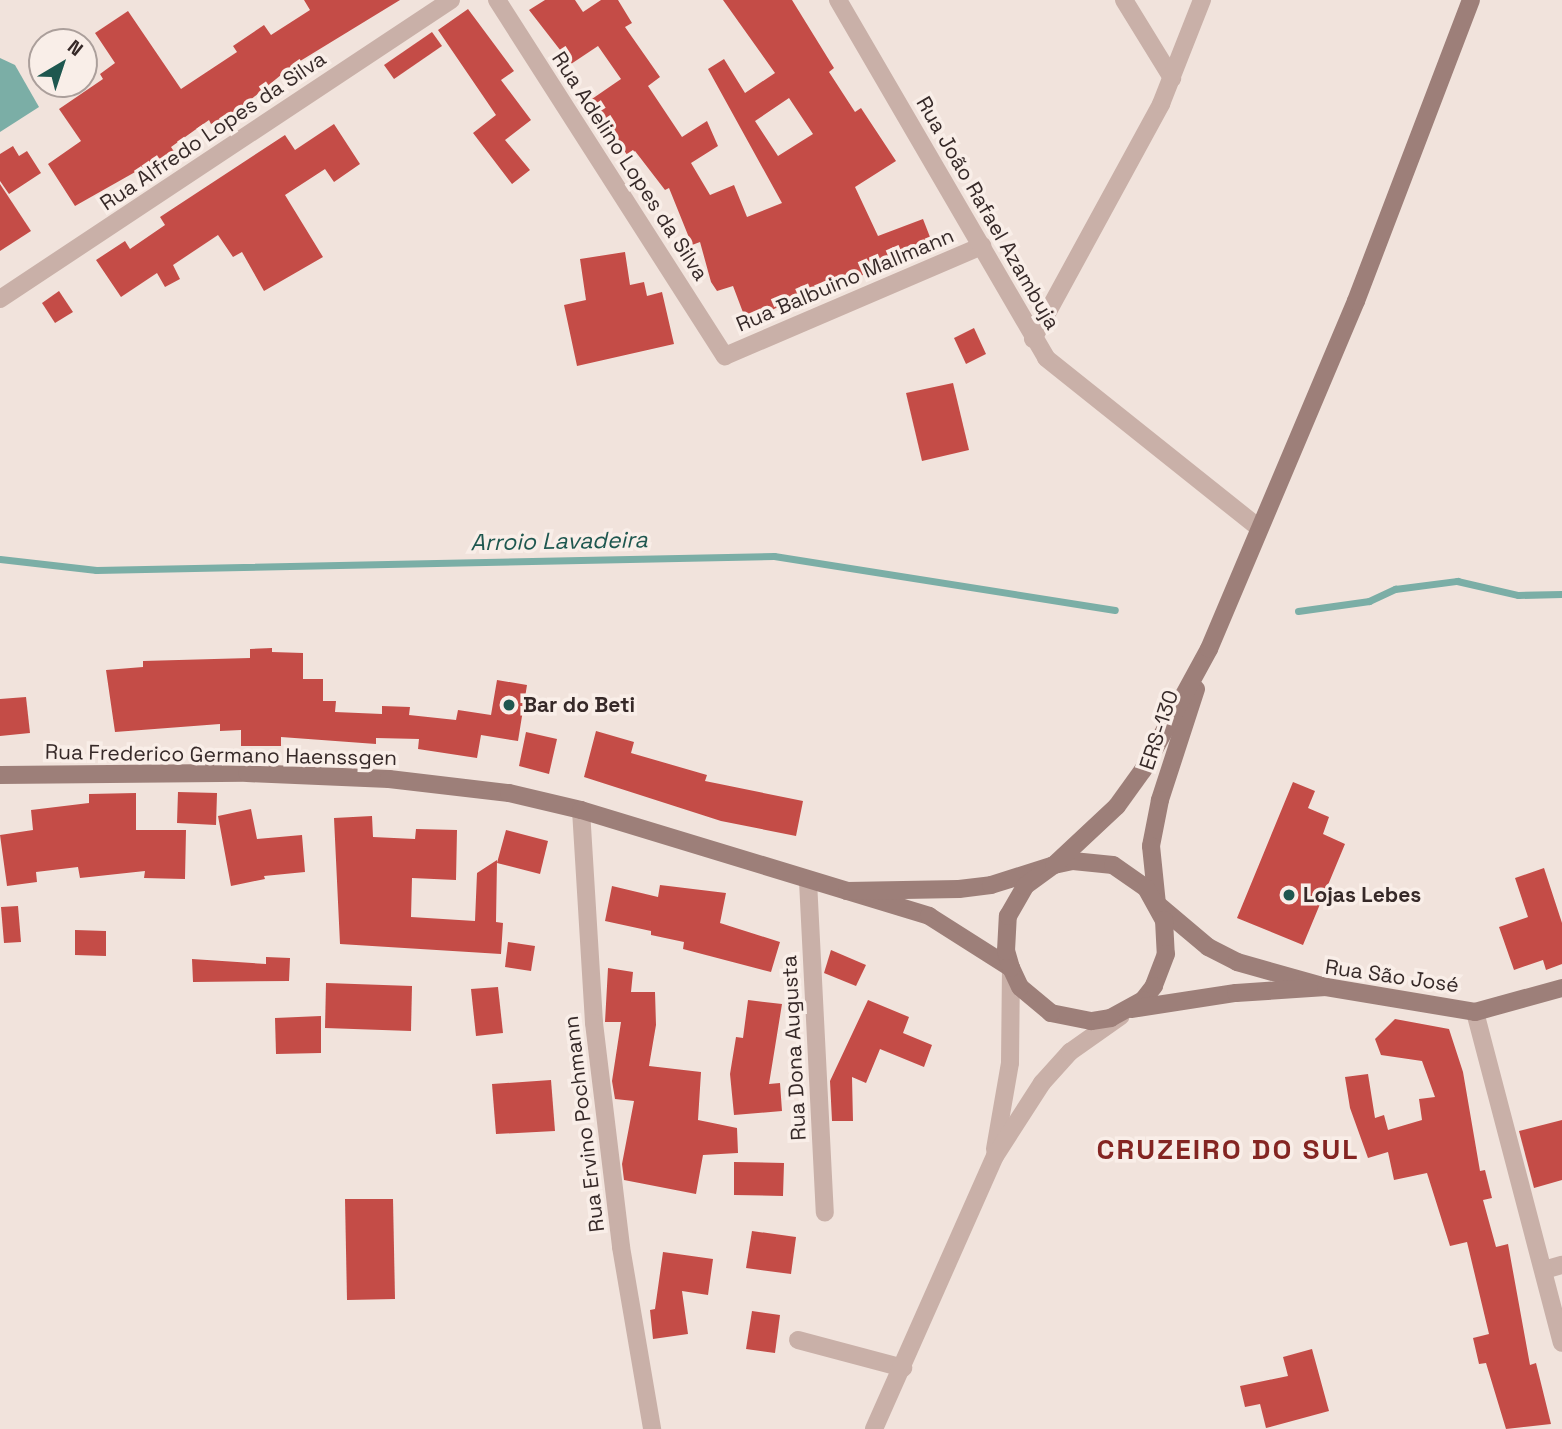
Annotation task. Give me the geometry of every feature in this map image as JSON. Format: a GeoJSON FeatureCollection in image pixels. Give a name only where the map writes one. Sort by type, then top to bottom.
{"type":"FeatureCollection","features":[{"type":"Feature","properties":{"kind":"main road"},"geometry":{"type":"LineString","coordinates":[[1209,649],[1400,191],[1471,0]]}},
{"type":"Feature","properties":{"kind":"main road","name":"ERS-130"},"geometry":{"type":"LineString","coordinates":[[1054,865],[1100,824],[1143,770],[1209,649]]}},
{"type":"Feature","properties":{"kind":"main road","name":"ERS-130"},"geometry":{"type":"LineString","coordinates":[[1157,904],[1151,846],[1160,800],[1209,649]]}},
{"type":"Feature","properties":{"kind":"main road","name":"Rua Frederico Germano Haenssgen"},"geometry":{"type":"LineString","coordinates":[[0,775],[247,773],[457,784],[581,810],[847,891]]}},
{"type":"Feature","properties":{"kind":"main road"},"geometry":{"type":"LineString","coordinates":[[847,891],[959,890],[991,885],[1054,865],[1093,861],[1113,865],[1138,881],[1157,904],[1208,947],[1237,962],[1326,986]]}},
{"type":"Feature","properties":{"kind":"main road"},"geometry":{"type":"LineString","coordinates":[[1054,865],[1026,886],[1009,916],[1006,951],[1011,968],[1034,1002],[1061,1016],[1091,1021],[1129,1010],[1154,986],[1166,954],[1164,920],[1157,904]]}},
{"type":"Feature","properties":{"kind":"main road"},"geometry":{"type":"LineString","coordinates":[[847,891],[929,916],[1011,968]]}},
{"type":"Feature","properties":{"kind":"main road","name":"Rua São José"},"geometry":{"type":"LineString","coordinates":[[1129,1010],[1236,993],[1326,986],[1475,1012],[1562,988]]}},
{"type":"Feature","properties":{"kind":"street","name":"Rua Alfredo Lopes da Silva"},"geometry":{"type":"LineString","coordinates":[[0,299],[451,0]]}},
{"type":"Feature","properties":{"kind":"street","name":"Rua Adelino Lopes da Silva"},"geometry":{"type":"LineString","coordinates":[[497,0],[725,356]]}},
{"type":"Feature","properties":{"kind":"street","name":"Rua João Rafael Azambuja"},"geometry":{"type":"LineString","coordinates":[[838,0],[982,246],[1032,339],[1046,358],[1259,528]]}},
{"type":"Feature","properties":{"kind":"street"},"geometry":{"type":"LineString","coordinates":[[1124,0],[1172,78]]}},
{"type":"Feature","properties":{"kind":"street"},"geometry":{"type":"LineString","coordinates":[[1032,339],[1172,78],[1202,0]]}},
{"type":"Feature","properties":{"kind":"street","name":"Rua Balbuino Mallmann"},"geometry":{"type":"LineString","coordinates":[[725,356],[982,246]]}},
{"type":"Feature","properties":{"kind":"street","name":"Rua Ervino Pochmann"},"geometry":{"type":"LineString","coordinates":[[581,810],[594,1023],[621,1247],[652,1429]]}},
{"type":"Feature","properties":{"kind":"street","name":"Rua Dona Augusta"},"geometry":{"type":"LineString","coordinates":[[808,881],[825,1213]]}},
{"type":"Feature","properties":{"kind":"street"},"geometry":{"type":"LineString","coordinates":[[995,1156],[1010,1063],[1011,968]]}},
{"type":"Feature","properties":{"kind":"street"},"geometry":{"type":"LineString","coordinates":[[874,1429],[995,1156],[1042,1083],[1061,1062],[1129,1010]]}},
{"type":"Feature","properties":{"kind":"street"},"geometry":{"type":"LineString","coordinates":[[1475,1012],[1562,1343]]}},
{"type":"Feature","properties":{"kind":"street"},"geometry":{"type":"LineString","coordinates":[[1544,1270],[1562,1265]]}},
{"type":"Feature","properties":{"kind":"street"},"geometry":{"type":"LineString","coordinates":[[798,1340],[903,1368]]}},
{"type":"Feature","properties":{"kind":"water"},"geometry":{"type":"Polygon","coordinates":[[[0,58],[15,65],[28,88],[28,98],[34,98],[39,107],[0,132],[0,58]]]}},
{"type":"Feature","properties":{"kind":"building"},"geometry":{"type":"Polygon","coordinates":[[[304,0],[400,0],[292,66],[238,110],[211,124],[209,120],[171,147],[179,159],[151,177],[144,167],[75,206],[48,164],[81,141],[59,109],[75,98],[98,98],[98,82],[103,79],[100,74],[115,63],[98,38],[98,31],[128,11],[181,89],[237,52],[233,46],[264,25],[271,35],[310,10],[304,0]]]}},
{"type":"Feature","properties":{"kind":"building"},"geometry":{"type":"Polygon","coordinates":[[[545,0],[575,0],[583,12],[601,0],[618,0],[632,23],[625,27],[660,77],[648,86],[682,137],[707,121],[718,146],[691,163],[710,195],[734,185],[747,217],[782,203],[708,69],[724,59],[745,93],[775,73],[723,0],[792,0],[834,68],[829,72],[855,112],[861,108],[896,161],[855,187],[878,236],[923,219],[935,250],[837,284],[834,278],[747,323],[733,286],[717,291],[711,282],[700,242],[692,245],[669,188],[665,190],[635,151],[628,156],[589,101],[621,79],[598,46],[571,64],[529,10],[545,0]],[[789,98],[755,121],[778,156],[813,134],[789,98]]]}},
{"type":"Feature","properties":{"kind":"building"},"geometry":{"type":"Polygon","coordinates":[[[468,9],[514,71],[501,80],[531,120],[505,140],[530,170],[512,184],[473,133],[496,115],[438,30],[468,9]]]}},
{"type":"Feature","properties":{"kind":"building"},"geometry":{"type":"Polygon","coordinates":[[[432,32],[442,46],[394,79],[384,65],[432,32]]]}},
{"type":"Feature","properties":{"kind":"building"},"geometry":{"type":"Polygon","coordinates":[[[334,124],[360,164],[334,182],[325,169],[285,195],[323,257],[264,291],[242,252],[233,257],[218,235],[173,265],[180,279],[165,287],[157,273],[121,297],[96,260],[125,241],[130,249],[165,225],[160,217],[285,135],[295,150],[334,124]]]}},
{"type":"Feature","properties":{"kind":"building"},"geometry":{"type":"Polygon","coordinates":[[[13,146],[19,156],[27,151],[41,173],[9,194],[0,181],[0,154],[13,146]]]}},
{"type":"Feature","properties":{"kind":"building"},"geometry":{"type":"Polygon","coordinates":[[[0,184],[31,231],[0,251],[0,184]]]}},
{"type":"Feature","properties":{"kind":"building"},"geometry":{"type":"Polygon","coordinates":[[[625,252],[630,285],[644,282],[647,296],[662,292],[674,344],[577,366],[564,305],[586,300],[580,259],[625,252]]]}},
{"type":"Feature","properties":{"kind":"building"},"geometry":{"type":"Polygon","coordinates":[[[59,291],[73,312],[55,323],[42,303],[59,291]]]}},
{"type":"Feature","properties":{"kind":"building"},"geometry":{"type":"Polygon","coordinates":[[[974,328],[986,354],[966,364],[954,338],[974,328]]]}},
{"type":"Feature","properties":{"kind":"building"},"geometry":{"type":"Polygon","coordinates":[[[953,383],[969,450],[922,461],[906,393],[953,383]]]}},
{"type":"Feature","properties":{"kind":"building"},"geometry":{"type":"Polygon","coordinates":[[[272,648],[272,652],[303,653],[303,679],[323,679],[323,701],[336,701],[335,712],[382,714],[382,706],[410,707],[409,715],[456,720],[458,710],[491,715],[497,680],[527,685],[518,741],[481,735],[477,758],[418,749],[419,739],[376,738],[376,744],[281,737],[281,746],[241,746],[241,730],[220,731],[220,724],[115,732],[106,670],[143,667],[143,661],[250,658],[250,649],[272,648]]]}},
{"type":"Feature","properties":{"kind":"building"},"geometry":{"type":"Polygon","coordinates":[[[26,697],[30,733],[0,736],[0,699],[26,697]]]}},
{"type":"Feature","properties":{"kind":"building"},"geometry":{"type":"Polygon","coordinates":[[[596,731],[634,742],[631,753],[707,775],[705,781],[803,801],[796,836],[721,821],[584,777],[596,731]]]}},
{"type":"Feature","properties":{"kind":"building"},"geometry":{"type":"Polygon","coordinates":[[[526,732],[557,739],[549,774],[519,766],[526,732]]]}},
{"type":"Feature","properties":{"kind":"building"},"geometry":{"type":"Polygon","coordinates":[[[1293,782],[1315,791],[1308,808],[1329,817],[1323,834],[1345,844],[1303,945],[1237,918],[1293,782]]]}},
{"type":"Feature","properties":{"kind":"building"},"geometry":{"type":"Polygon","coordinates":[[[178,792],[217,793],[216,825],[177,823],[178,792]]]}},
{"type":"Feature","properties":{"kind":"building"},"geometry":{"type":"Polygon","coordinates":[[[136,793],[136,830],[186,830],[185,879],[144,878],[145,871],[80,878],[78,867],[36,872],[37,882],[7,886],[0,835],[33,830],[31,810],[89,803],[89,794],[136,793]]]}},
{"type":"Feature","properties":{"kind":"building"},"geometry":{"type":"Polygon","coordinates":[[[251,809],[257,839],[302,835],[305,872],[264,876],[265,879],[231,886],[218,816],[251,809]]]}},
{"type":"Feature","properties":{"kind":"building"},"geometry":{"type":"Polygon","coordinates":[[[372,816],[373,837],[415,839],[416,829],[457,830],[456,880],[412,878],[411,917],[475,921],[477,873],[497,860],[496,922],[503,923],[501,954],[340,944],[334,818],[372,816]]]}},
{"type":"Feature","properties":{"kind":"building"},"geometry":{"type":"Polygon","coordinates":[[[506,830],[548,841],[540,874],[497,863],[506,830]]]}},
{"type":"Feature","properties":{"kind":"building"},"geometry":{"type":"Polygon","coordinates":[[[1544,868],[1562,923],[1562,964],[1546,970],[1543,960],[1514,970],[1499,927],[1528,917],[1515,878],[1544,868]]]}},
{"type":"Feature","properties":{"kind":"building"},"geometry":{"type":"Polygon","coordinates":[[[660,885],[726,893],[720,923],[780,942],[771,972],[683,949],[684,942],[651,935],[651,931],[605,921],[612,886],[658,897],[660,885]]]}},
{"type":"Feature","properties":{"kind":"building"},"geometry":{"type":"Polygon","coordinates":[[[18,906],[21,942],[4,943],[1,907],[18,906]]]}},
{"type":"Feature","properties":{"kind":"building"},"geometry":{"type":"Polygon","coordinates":[[[75,930],[106,931],[106,956],[75,955],[75,930]]]}},
{"type":"Feature","properties":{"kind":"building"},"geometry":{"type":"Polygon","coordinates":[[[508,942],[535,946],[531,971],[505,967],[508,942]]]}},
{"type":"Feature","properties":{"kind":"building"},"geometry":{"type":"Polygon","coordinates":[[[831,950],[866,965],[856,986],[824,973],[831,950]]]}},
{"type":"Feature","properties":{"kind":"building"},"geometry":{"type":"Polygon","coordinates":[[[266,957],[290,958],[289,981],[193,982],[192,959],[266,964],[266,957]]]}},
{"type":"Feature","properties":{"kind":"building"},"geometry":{"type":"Polygon","coordinates":[[[608,968],[633,972],[631,992],[655,992],[656,1025],[649,1066],[701,1072],[698,1120],[737,1128],[738,1153],[703,1155],[696,1194],[624,1180],[622,1164],[634,1101],[615,1099],[612,1081],[621,1022],[605,1022],[608,968]]]}},
{"type":"Feature","properties":{"kind":"building"},"geometry":{"type":"Polygon","coordinates":[[[326,983],[412,986],[411,1031],[325,1028],[326,983]]]}},
{"type":"Feature","properties":{"kind":"building"},"geometry":{"type":"Polygon","coordinates":[[[498,987],[503,1033],[476,1036],[471,989],[498,987]]]}},
{"type":"Feature","properties":{"kind":"building"},"geometry":{"type":"Polygon","coordinates":[[[748,1000],[782,1004],[769,1084],[780,1083],[782,1111],[734,1115],[730,1074],[736,1037],[743,1038],[748,1000]]]}},
{"type":"Feature","properties":{"kind":"building"},"geometry":{"type":"Polygon","coordinates":[[[868,1000],[909,1017],[903,1033],[932,1045],[924,1067],[880,1049],[866,1083],[852,1077],[853,1121],[832,1121],[830,1081],[868,1000]]]}},
{"type":"Feature","properties":{"kind":"building"},"geometry":{"type":"Polygon","coordinates":[[[321,1016],[321,1053],[276,1054],[275,1018],[321,1016]]]}},
{"type":"Feature","properties":{"kind":"building"},"geometry":{"type":"Polygon","coordinates":[[[1395,1019],[1449,1029],[1463,1072],[1480,1171],[1485,1170],[1492,1198],[1483,1200],[1496,1247],[1508,1244],[1530,1365],[1536,1363],[1551,1424],[1506,1429],[1486,1363],[1479,1364],[1473,1338],[1489,1334],[1467,1242],[1450,1246],[1427,1173],[1394,1180],[1388,1152],[1368,1158],[1350,1108],[1345,1077],[1368,1074],[1375,1118],[1384,1115],[1388,1130],[1422,1120],[1419,1099],[1435,1097],[1422,1061],[1381,1055],[1375,1039],[1395,1019]]]}},
{"type":"Feature","properties":{"kind":"building"},"geometry":{"type":"Polygon","coordinates":[[[551,1080],[555,1131],[496,1134],[492,1084],[551,1080]]]}},
{"type":"Feature","properties":{"kind":"building"},"geometry":{"type":"Polygon","coordinates":[[[1562,1120],[1562,1180],[1534,1188],[1519,1131],[1562,1120]]]}},
{"type":"Feature","properties":{"kind":"building"},"geometry":{"type":"Polygon","coordinates":[[[734,1162],[784,1163],[783,1196],[734,1195],[734,1162]]]}},
{"type":"Feature","properties":{"kind":"building"},"geometry":{"type":"Polygon","coordinates":[[[345,1199],[393,1199],[395,1299],[347,1300],[345,1199]]]}},
{"type":"Feature","properties":{"kind":"building"},"geometry":{"type":"Polygon","coordinates":[[[752,1231],[796,1237],[791,1274],[746,1268],[752,1231]]]}},
{"type":"Feature","properties":{"kind":"building"},"geometry":{"type":"Polygon","coordinates":[[[663,1252],[713,1259],[708,1295],[682,1291],[688,1334],[653,1339],[650,1310],[655,1309],[663,1252]]]}},
{"type":"Feature","properties":{"kind":"building"},"geometry":{"type":"Polygon","coordinates":[[[752,1311],[780,1315],[775,1353],[746,1349],[752,1311]]]}},
{"type":"Feature","properties":{"kind":"building"},"geometry":{"type":"Polygon","coordinates":[[[1312,1349],[1329,1411],[1266,1428],[1260,1404],[1245,1407],[1240,1386],[1288,1376],[1283,1357],[1312,1349]]]}},
{"type":"Feature","properties":{"kind":"waterway","name":"Arroio Lavadeira"},"geometry":{"type":"LineString","coordinates":[[0,559],[96,570],[774,556],[1115,610]]}},
{"type":"Feature","properties":{"kind":"waterway","name":"Arroio Lavadeira"},"geometry":{"type":"LineString","coordinates":[[1298,611],[1369,601],[1395,589],[1457,581],[1518,595],[1562,594]]}},
{"type":"Feature","properties":{"kind":"place","name":"Bar do Beti"},"geometry":{"type":"Point","coordinates":[509,705]}},
{"type":"Feature","properties":{"kind":"place","name":"Lojas Lebes"},"geometry":{"type":"Point","coordinates":[1289,895]}},
{"type":"Feature","properties":{"kind":"district","name":"CRUZEIRO DO SUL"},"geometry":{"type":"Point","coordinates":[1228,1149]}}]}
